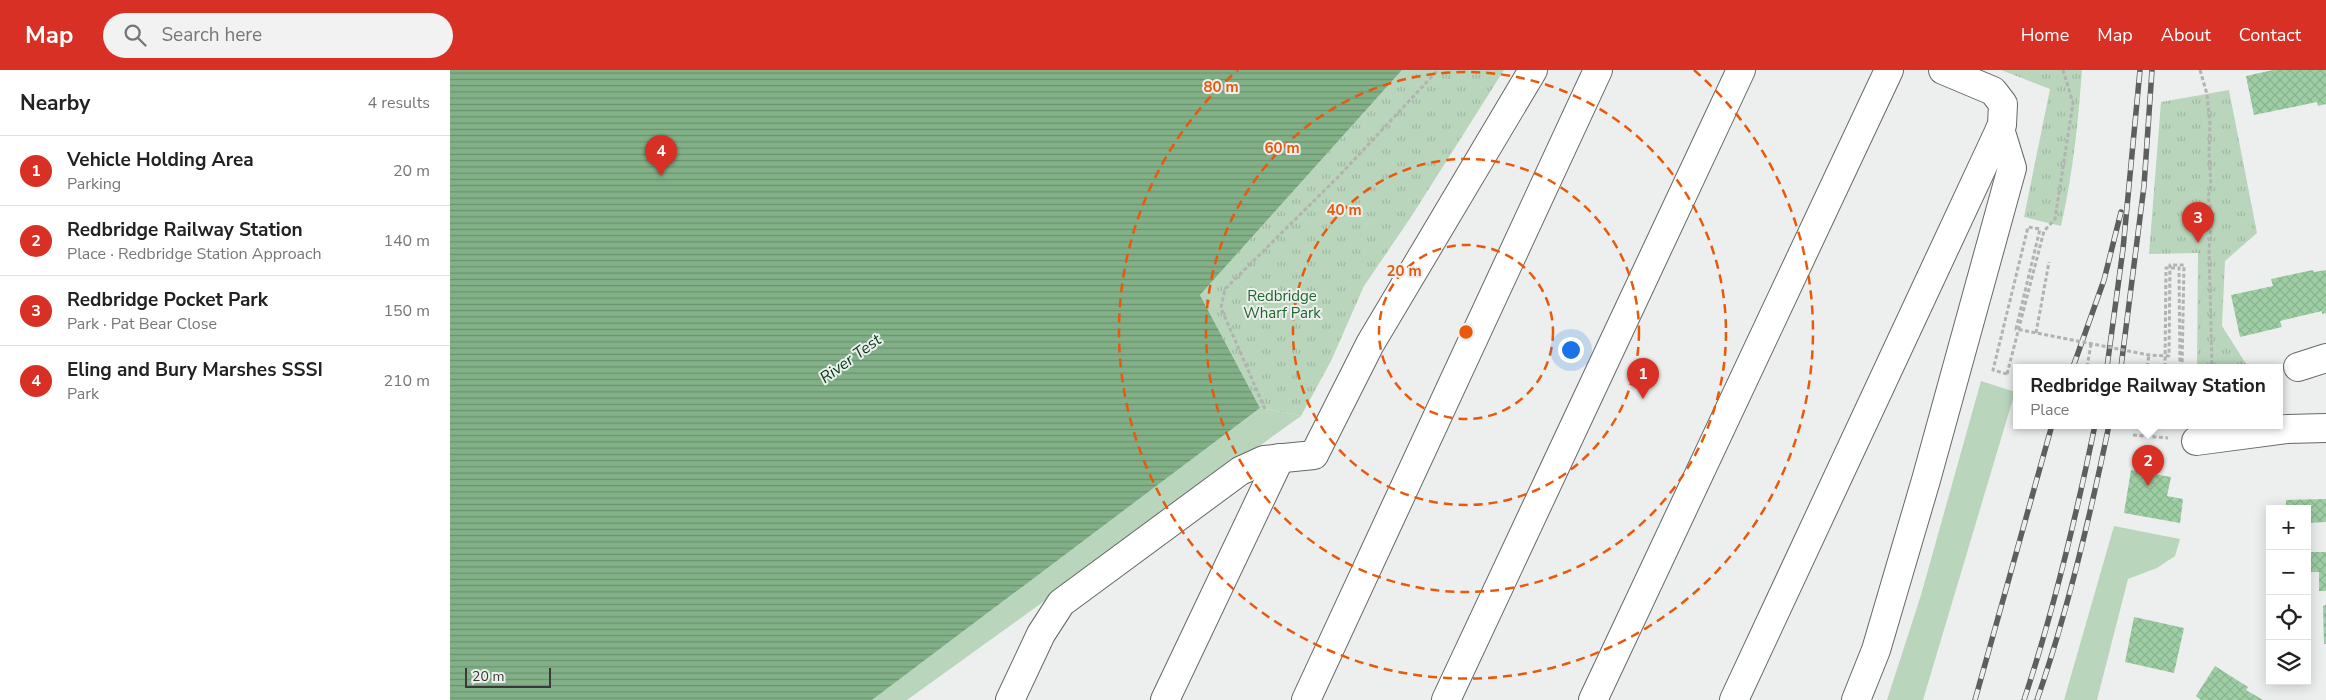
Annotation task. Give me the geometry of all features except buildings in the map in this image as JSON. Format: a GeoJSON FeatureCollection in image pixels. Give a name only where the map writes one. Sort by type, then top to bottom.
{"type":"FeatureCollection","features":[{"type":"Feature","properties":{"kind":"street"},"geometry":{"type":"LineString","coordinates":[[1010,700],[1040,634],[1061,604],[1240,472],[1264,460],[1314,455],[1370,344],[1533,70]]}},
{"type":"Feature","properties":{"kind":"street"},"geometry":{"type":"LineString","coordinates":[[1306,700],[1598,70]]}},
{"type":"Feature","properties":{"kind":"street"},"geometry":{"type":"LineString","coordinates":[[1446,700],[1741,70]]}},
{"type":"Feature","properties":{"kind":"street"},"geometry":{"type":"LineString","coordinates":[[1593,700],[1889,70]]}},
{"type":"Feature","properties":{"kind":"street"},"geometry":{"type":"LineString","coordinates":[[1734,700],[2000,129],[2002,104],[1993,91],[1943,70]]}},
{"type":"Feature","properties":{"kind":"street"},"geometry":{"type":"LineString","coordinates":[[1856,700],[1876,650],[1924,490],[2012,168],[2000,129]]}},
{"type":"Feature","properties":{"kind":"street"},"geometry":{"type":"LineString","coordinates":[[2298,367],[2326,358]]}},
{"type":"Feature","properties":{"kind":"street"},"geometry":{"type":"LineString","coordinates":[[2196,441],[2287,429],[2326,428]]}},
{"type":"Feature","properties":{"kind":"street"},"geometry":{"type":"LineString","coordinates":[[1165,700],[1280,458]]}},
{"type":"Feature","properties":{"kind":"path"},"geometry":{"type":"LineString","coordinates":[[1265,409],[1220,308],[1225,289],[1339,176],[1438,70]]}},
{"type":"Feature","properties":{"kind":"path"},"geometry":{"type":"LineString","coordinates":[[2063,70],[2073,103],[2055,219],[2044,232],[2020,326],[2017,336],[2007,374],[1993,370],[2028,227],[2040,229],[2016,329],[2023,331],[2149,355],[2169,356],[2170,265],[2184,265],[2181,364]]}},
{"type":"Feature","properties":{"kind":"path"},"geometry":{"type":"LineString","coordinates":[[2200,70],[2208,94],[2210,124],[2211,186],[2208,197],[2212,214],[2209,249],[2212,364]]}},
{"type":"Feature","properties":{"kind":"path"},"geometry":{"type":"LineString","coordinates":[[2036,333],[2050,262]]}},
{"type":"Feature","properties":{"kind":"path"},"geometry":{"type":"LineString","coordinates":[[2166,364],[2166,268],[2179,268],[2181,364]]}},
{"type":"Feature","properties":{"kind":"path"},"geometry":{"type":"LineString","coordinates":[[2088,364],[2091,344]]}},
{"type":"Feature","properties":{"kind":"path"},"geometry":{"type":"LineString","coordinates":[[2148,364],[2149,355]]}},
{"type":"Feature","properties":{"kind":"path"},"geometry":{"type":"LineString","coordinates":[[2133,435],[2196,441]]}},
{"type":"Feature","properties":{"kind":"green space","name":"Redbridge Wharf Park"},"geometry":{"type":"Polygon","coordinates":[[[1402,70],[1504,70],[1411,217],[1364,286],[1331,361],[1301,416],[1260,408],[1200,295],[1402,70]]]}},
{"type":"Feature","properties":{"kind":"green space"},"geometry":{"type":"Polygon","coordinates":[[[2001,70],[2082,70],[2069,187],[2061,226],[2024,217],[2050,89],[2001,70]]]}},
{"type":"Feature","properties":{"kind":"green space"},"geometry":{"type":"Polygon","coordinates":[[[2229,90],[2257,233],[2225,261],[2222,326],[2246,364],[2197,364],[2198,253],[2149,254],[2161,102],[2229,90]]]}},
{"type":"Feature","properties":{"kind":"green space"},"geometry":{"type":"Polygon","coordinates":[[[1981,381],[2013,391],[2013,399],[1923,700],[1887,700],[1921,595],[1981,381]]]}},
{"type":"Feature","properties":{"kind":"green space"},"geometry":{"type":"Polygon","coordinates":[[[1260,408],[1301,416],[907,700],[872,700],[1260,408]]]}},
{"type":"Feature","properties":{"kind":"green space"},"geometry":{"type":"Polygon","coordinates":[[[2114,526],[2180,539],[2175,556],[2157,568],[2128,579],[2097,700],[2064,700],[2114,526]]]}},
{"type":"Feature","properties":{"kind":"water","name":"River Test"},"geometry":{"type":"Polygon","coordinates":[[[450,70],[1402,70],[1200,295],[1260,408],[872,700],[450,700],[450,70]]]}},
{"type":"Feature","properties":{"kind":"railway"},"geometry":{"type":"LineString","coordinates":[[2107,364],[2123,249],[2140,70]]}},
{"type":"Feature","properties":{"kind":"railway"},"geometry":{"type":"LineString","coordinates":[[2121,364],[2144,186],[2152,70]]}},
{"type":"Feature","properties":{"kind":"railway"},"geometry":{"type":"LineString","coordinates":[[2074,364],[2104,280],[2121,212]]}},
{"type":"Feature","properties":{"kind":"railway"},"geometry":{"type":"LineString","coordinates":[[1975,700],[2051,429]]}},
{"type":"Feature","properties":{"kind":"railway"},"geometry":{"type":"LineString","coordinates":[[2024,700],[2064,563],[2094,429]]}},
{"type":"Feature","properties":{"kind":"railway"},"geometry":{"type":"LineString","coordinates":[[2037,700],[2078,564],[2108,429]]}},
{"type":"Feature","properties":{"kind":"place","name":"Eling and Bury Marshes SSSI"},"geometry":{"type":"Point","coordinates":[661,176]}},
{"type":"Feature","properties":{"kind":"place","name":"Redbridge Pocket Park"},"geometry":{"type":"Point","coordinates":[2198,243]}},
{"type":"Feature","properties":{"kind":"place","name":"Vehicle Holding Area"},"geometry":{"type":"Point","coordinates":[1643,399]}},
{"type":"Feature","properties":{"kind":"place","name":"Redbridge Railway Station"},"geometry":{"type":"Point","coordinates":[2148,486]}}]}
